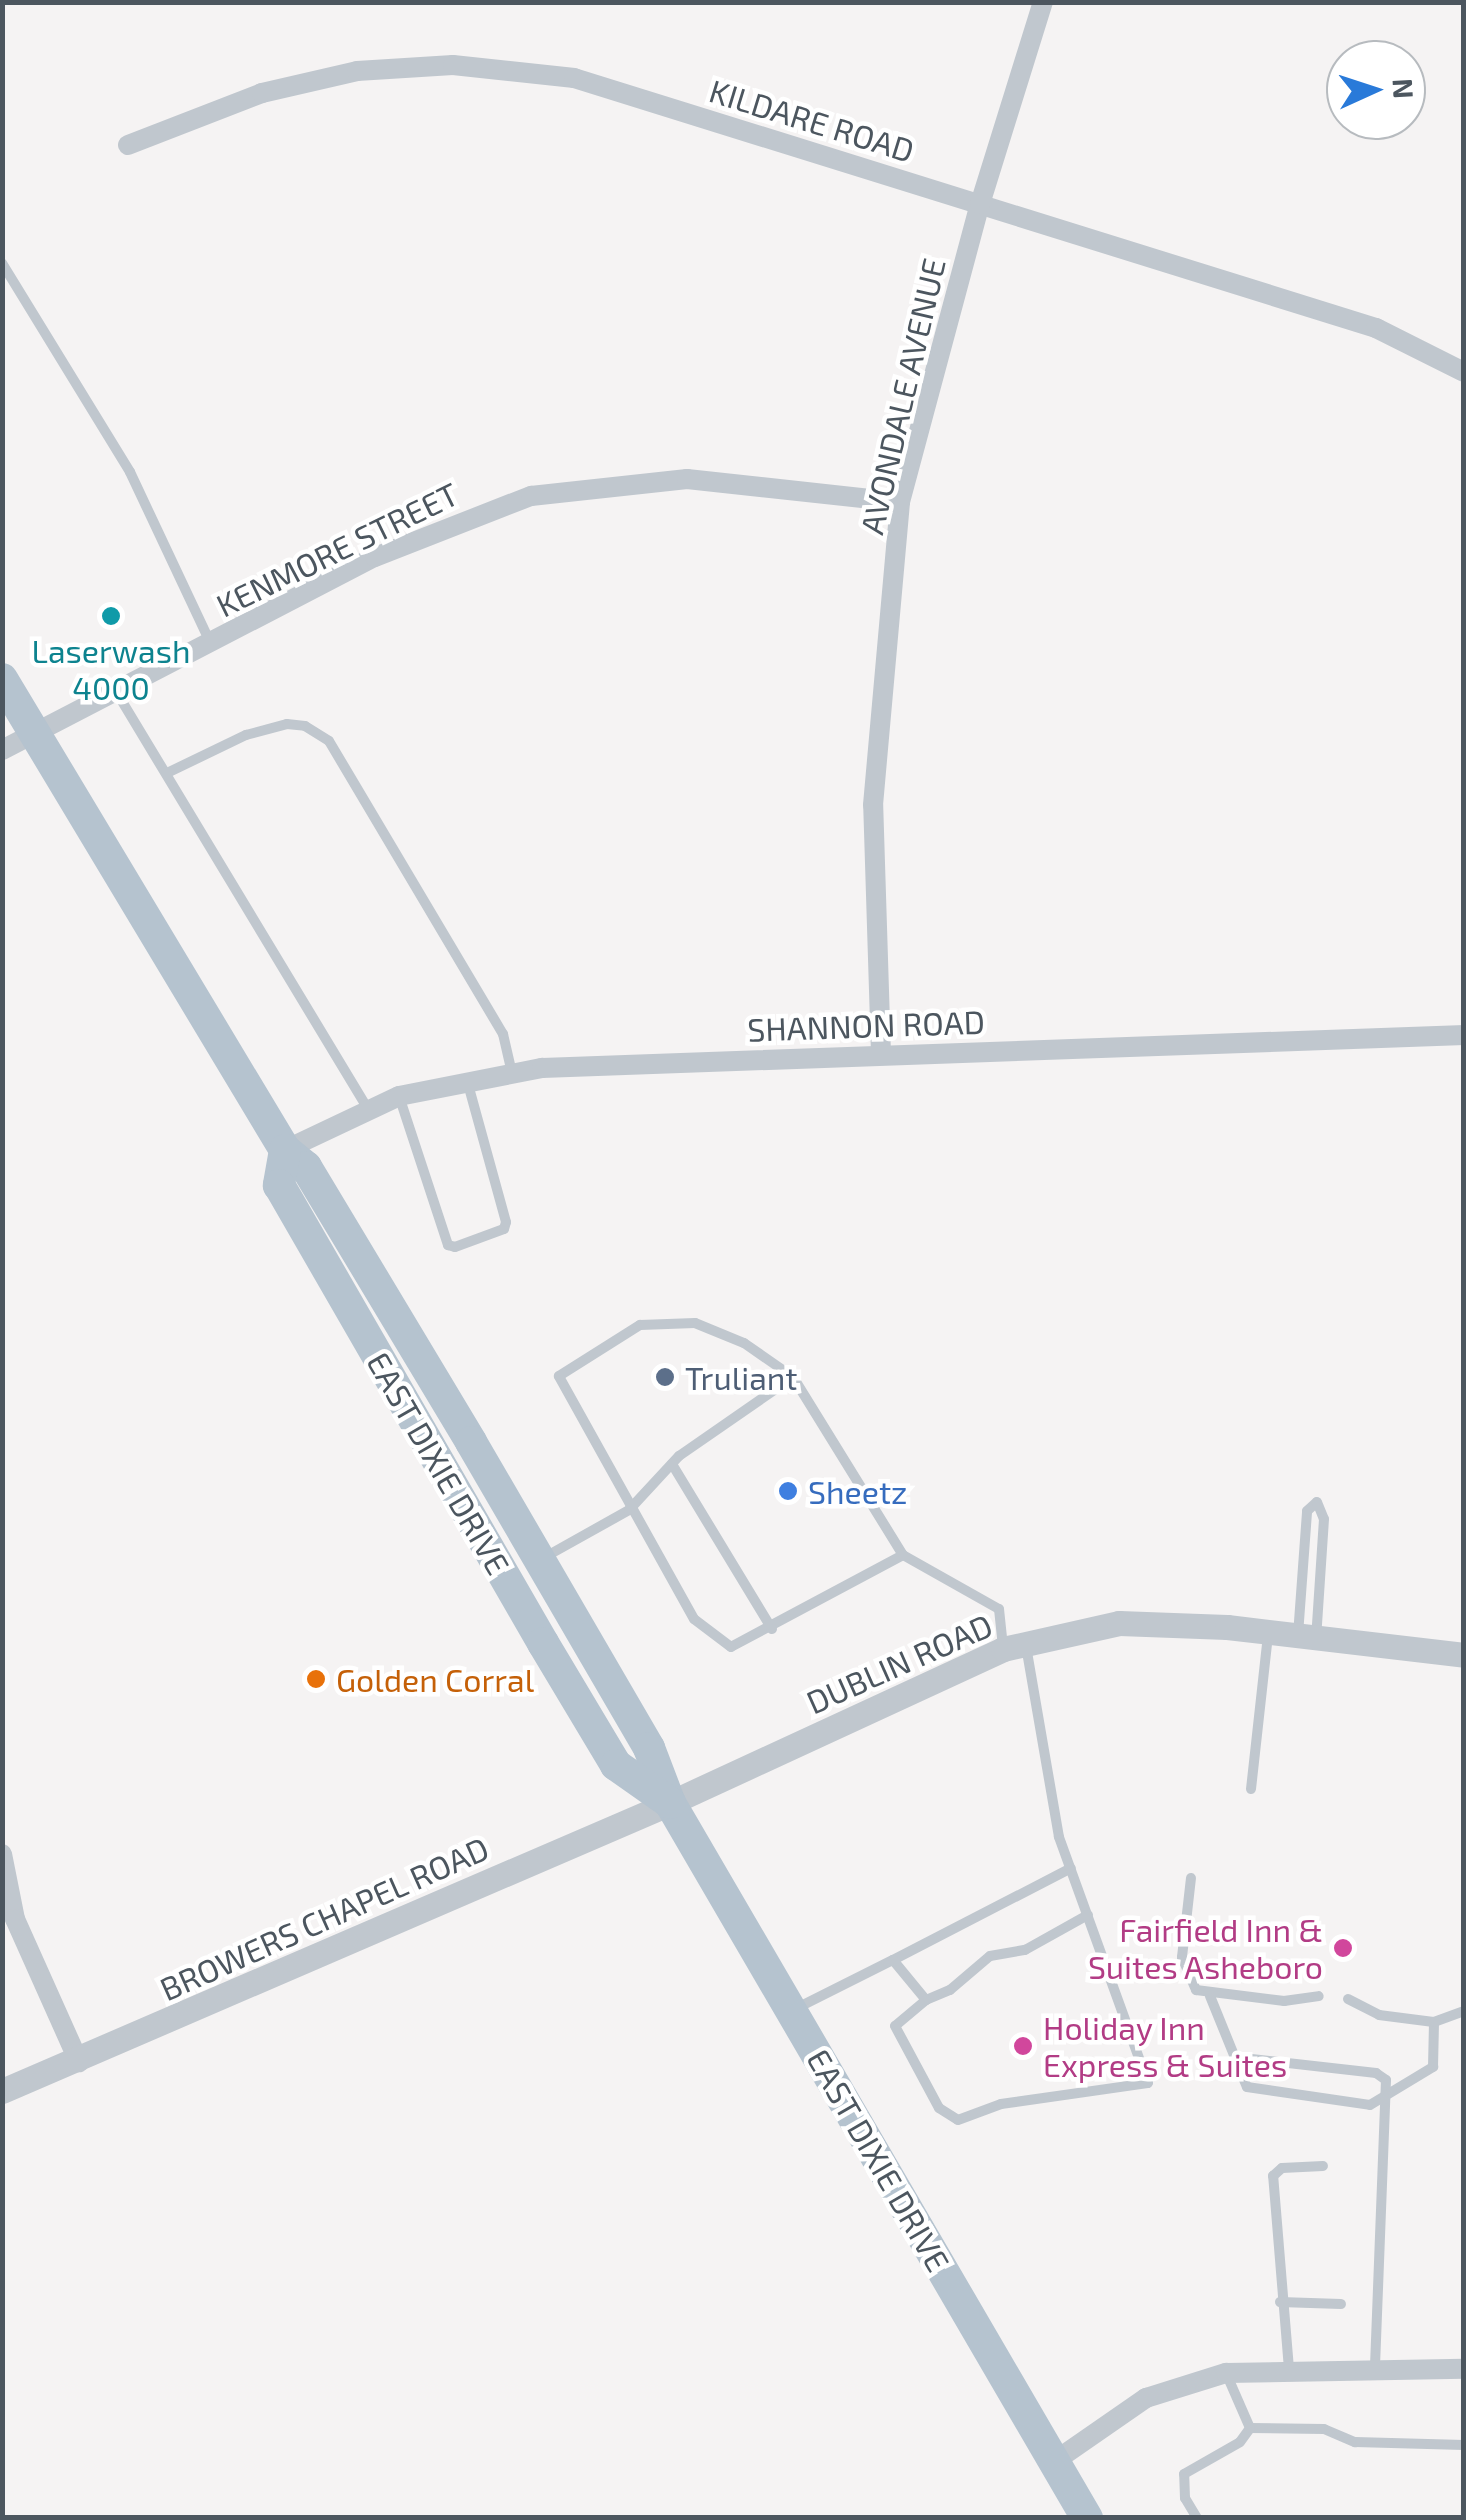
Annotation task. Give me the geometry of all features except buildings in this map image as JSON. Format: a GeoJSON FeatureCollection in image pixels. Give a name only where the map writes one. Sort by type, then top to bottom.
{"type":"FeatureCollection","features":[{"type":"Feature","properties":{"kind":"main road","name":"EAST DIXIE DRIVE"},"geometry":{"type":"LineString","coordinates":[[2,680],[285,1150],[306,1167],[540,1560],[649,1748],[670,1803],[1087,2518]]}},
{"type":"Feature","properties":{"kind":"main road","name":"EAST DIXIE DRIVE"},"geometry":{"type":"LineString","coordinates":[[285,1150],[279,1185],[543,1644],[616,1765],[670,1803]]}},
{"type":"Feature","properties":{"kind":"street","name":"AVONDALE AVENUE"},"geometry":{"type":"LineString","coordinates":[[882,1054],[873,806],[900,502],[980,204],[1044,2]]}},
{"type":"Feature","properties":{"kind":"street","name":"KILDARE ROAD"},"geometry":{"type":"LineString","coordinates":[[128,145],[262,93],[357,71],[500,68],[574,78],[1376,328],[1464,372]]}},
{"type":"Feature","properties":{"kind":"street","name":"KENMORE STREET"},"geometry":{"type":"LineString","coordinates":[[2,750],[410,541],[530,496],[687,479],[900,502]]}},
{"type":"Feature","properties":{"kind":"street","name":"SHANNON ROAD"},"geometry":{"type":"LineString","coordinates":[[285,1150],[399,1096],[512,1072],[882,1054],[1464,1035]]}},
{"type":"Feature","properties":{"kind":"street","name":"DUBLIN ROAD"},"geometry":{"type":"LineString","coordinates":[[670,1803],[1014,1647],[1119,1623],[1268,1633],[1464,1656]]}},
{"type":"Feature","properties":{"kind":"street","name":"BROWERS CHAPEL ROAD"},"geometry":{"type":"LineString","coordinates":[[2,2091],[79,2062],[670,1803]]}},
{"type":"Feature","properties":{"kind":"street"},"geometry":{"type":"LineString","coordinates":[[2,1854],[9,1921],[79,2062]]}},
{"type":"Feature","properties":{"kind":"street"},"geometry":{"type":"LineString","coordinates":[[1055,2461],[1146,2398],[1226,2373],[1464,2369]]}},
{"type":"Feature","properties":{"kind":"lane"},"geometry":{"type":"LineString","coordinates":[[2,263],[130,472],[211,645]]}},
{"type":"Feature","properties":{"kind":"lane"},"geometry":{"type":"LineString","coordinates":[[117,693],[370,1110]]}},
{"type":"Feature","properties":{"kind":"lane"},"geometry":{"type":"LineString","coordinates":[[168,773],[246,735],[288,724],[329,741],[503,1034],[512,1072]]}},
{"type":"Feature","properties":{"kind":"lane"},"geometry":{"type":"LineString","coordinates":[[399,1096],[448,1245],[455,1247],[504,1230],[506,1222],[467,1079]]}},
{"type":"Feature","properties":{"kind":"lane"},"geometry":{"type":"LineString","coordinates":[[903,1555],[731,1648],[714,1641],[694,1620],[559,1376],[640,1326],[695,1323],[744,1343],[793,1377],[903,1555],[999,1609],[1014,1647],[1060,1837],[1088,1915],[1148,2083],[1000,2104],[958,2120],[939,2108],[895,2026],[926,2000],[950,1990],[990,1956],[1024,1950],[1088,1915]]}},
{"type":"Feature","properties":{"kind":"lane"},"geometry":{"type":"LineString","coordinates":[[540,1560],[630,1510],[672,1464],[793,1377]]}},
{"type":"Feature","properties":{"kind":"lane"},"geometry":{"type":"LineString","coordinates":[[672,1464],[772,1628]]}},
{"type":"Feature","properties":{"kind":"lane"},"geometry":{"type":"LineString","coordinates":[[1317,1502],[1324,1519],[1307,1637],[1306,1512],[1317,1502]]}},
{"type":"Feature","properties":{"kind":"lane"},"geometry":{"type":"LineString","coordinates":[[1251,1788],[1268,1633]]}},
{"type":"Feature","properties":{"kind":"lane"},"geometry":{"type":"LineString","coordinates":[[792,2010],[1071,1868]]}},
{"type":"Feature","properties":{"kind":"lane"},"geometry":{"type":"LineString","coordinates":[[1190,1878],[1182,1957],[1186,1978],[1210,1996],[1234,2057],[1254,2091],[1370,2105],[1432,2067],[1434,2022]]}},
{"type":"Feature","properties":{"kind":"lane"},"geometry":{"type":"LineString","coordinates":[[893,1960],[926,2000]]}},
{"type":"Feature","properties":{"kind":"lane"},"geometry":{"type":"LineString","coordinates":[[1210,1996],[1318,1996]]}},
{"type":"Feature","properties":{"kind":"lane"},"geometry":{"type":"LineString","coordinates":[[1348,2000],[1379,2016],[1434,2022],[1464,2011]]}},
{"type":"Feature","properties":{"kind":"lane"},"geometry":{"type":"LineString","coordinates":[[1234,2057],[1376,2073],[1386,2080],[1375,2369]]}},
{"type":"Feature","properties":{"kind":"lane"},"geometry":{"type":"LineString","coordinates":[[1289,2369],[1280,2302],[1274,2176],[1282,2168],[1322,2166]]}},
{"type":"Feature","properties":{"kind":"lane"},"geometry":{"type":"LineString","coordinates":[[1280,2302],[1342,2304]]}},
{"type":"Feature","properties":{"kind":"lane"},"geometry":{"type":"LineString","coordinates":[[1226,2373],[1250,2428]]}},
{"type":"Feature","properties":{"kind":"lane"},"geometry":{"type":"LineString","coordinates":[[1250,2428],[1324,2429],[1355,2442],[1464,2445]]}},
{"type":"Feature","properties":{"kind":"lane"},"geometry":{"type":"LineString","coordinates":[[1197,2518],[1185,2498],[1184,2474],[1240,2442],[1250,2428]]}},
{"type":"Feature","properties":{"kind":"place","name":"Laserwash 4000"},"geometry":{"type":"Point","coordinates":[111,616]}},
{"type":"Feature","properties":{"kind":"place","name":"Truliant"},"geometry":{"type":"Point","coordinates":[665,1377]}},
{"type":"Feature","properties":{"kind":"place","name":"Sheetz"},"geometry":{"type":"Point","coordinates":[788,1491]}},
{"type":"Feature","properties":{"kind":"place","name":"Golden Corral"},"geometry":{"type":"Point","coordinates":[316,1679]}},
{"type":"Feature","properties":{"kind":"place","name":"Fairfield Inn & Suites Asheboro"},"geometry":{"type":"Point","coordinates":[1343,1948]}},
{"type":"Feature","properties":{"kind":"place","name":"Holiday Inn Express & Suites"},"geometry":{"type":"Point","coordinates":[1023,2046]}}]}
